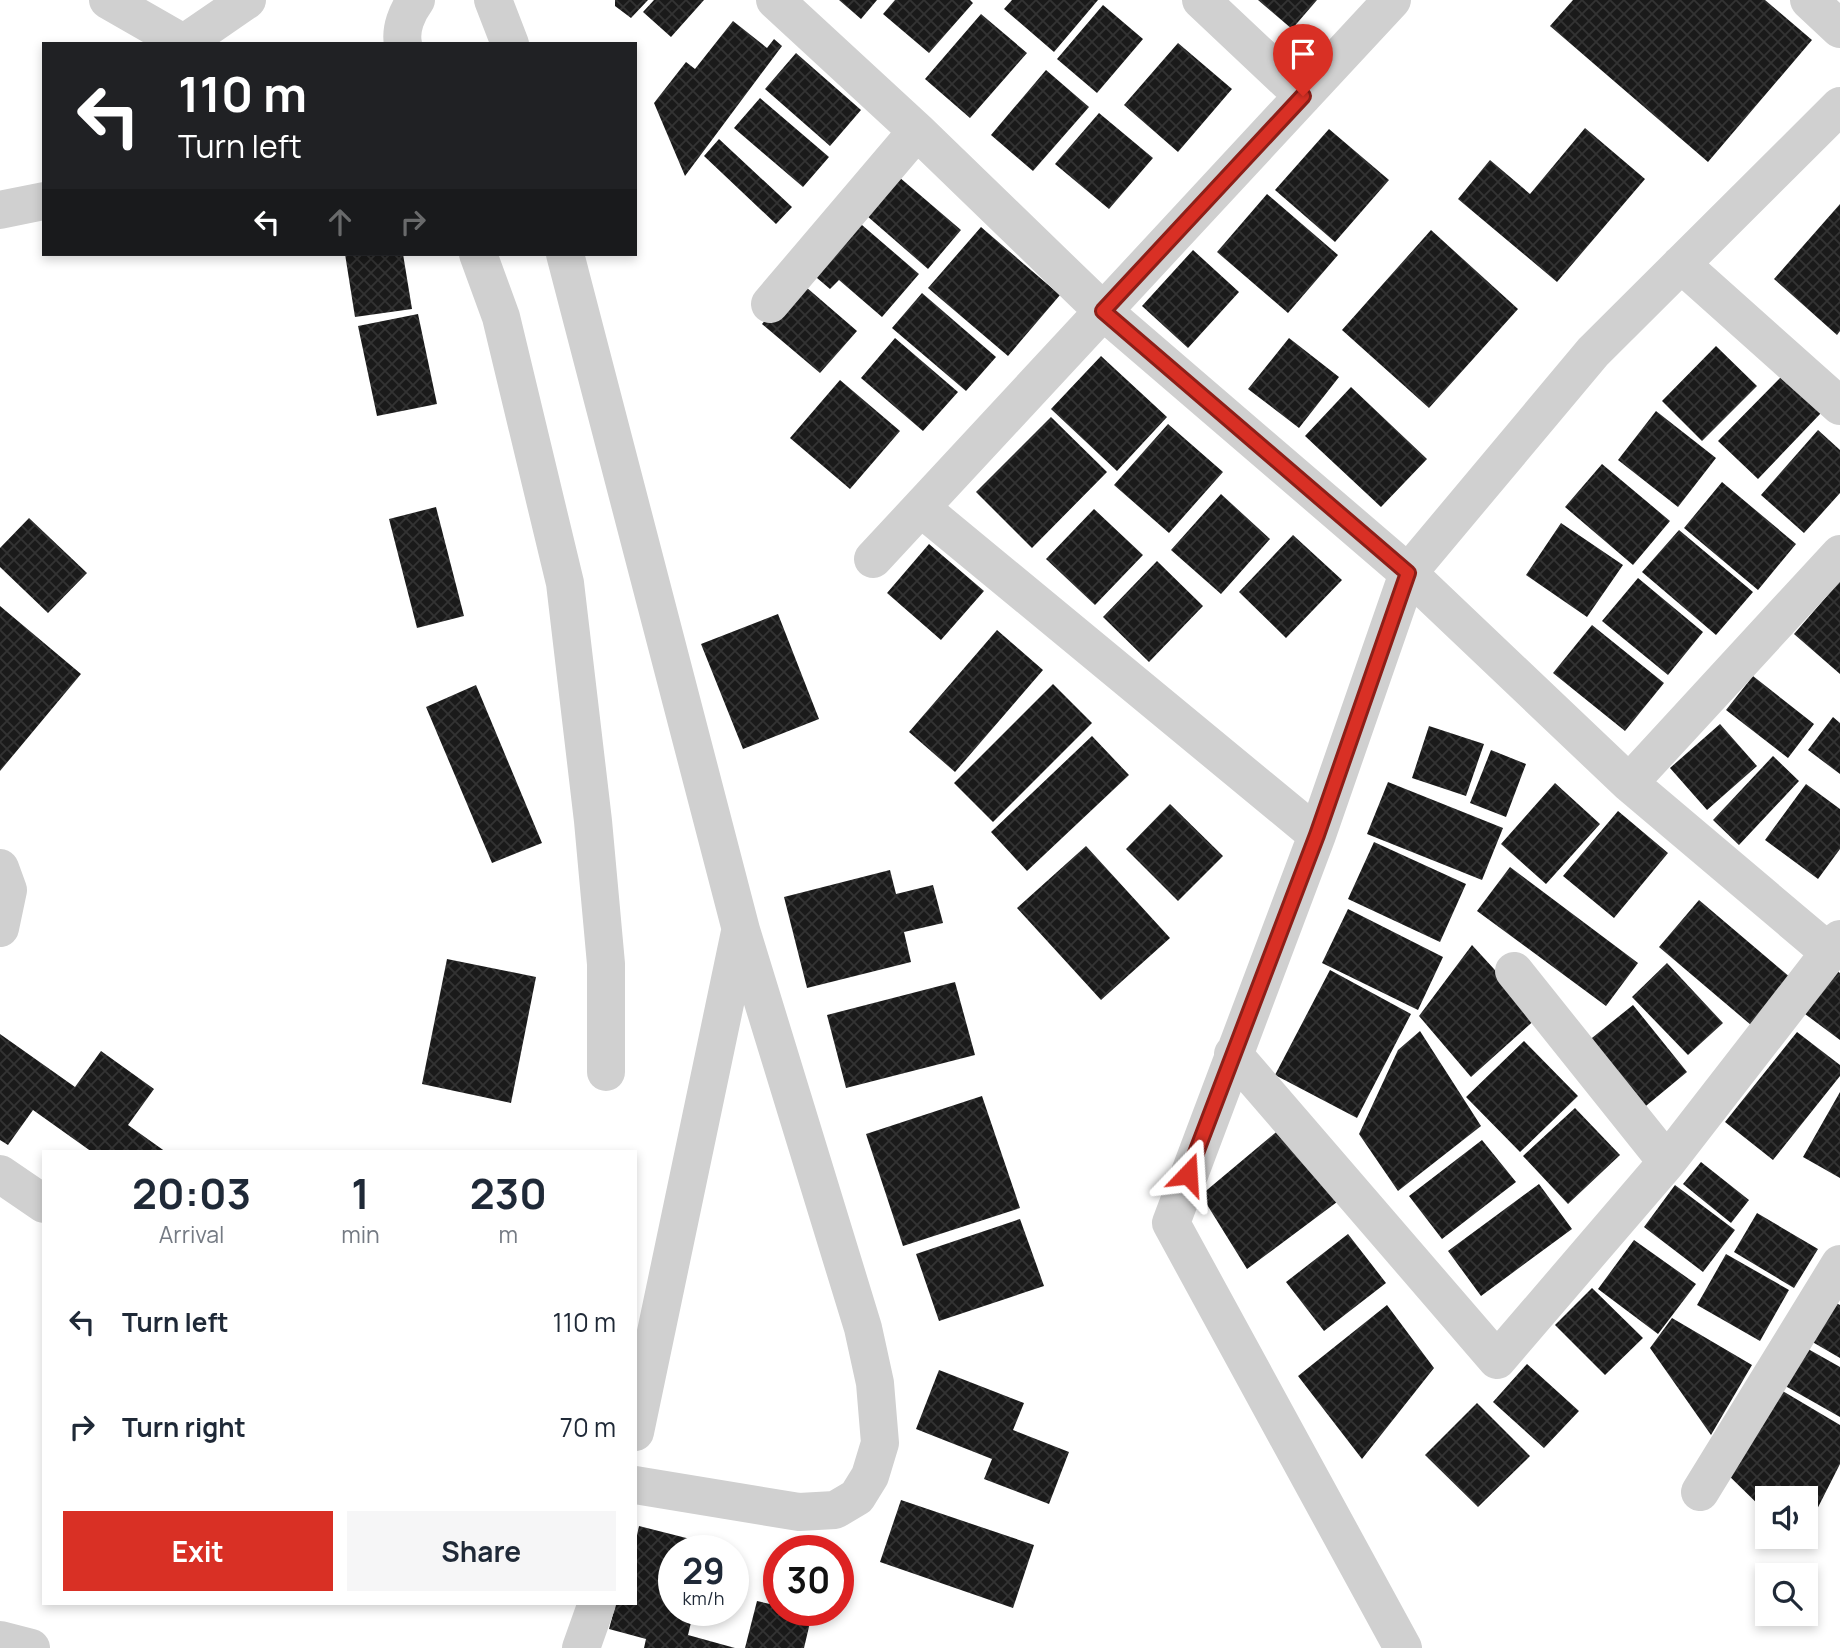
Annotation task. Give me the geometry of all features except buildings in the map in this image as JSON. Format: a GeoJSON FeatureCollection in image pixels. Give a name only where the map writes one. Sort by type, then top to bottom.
{"type":"FeatureCollection","features":[{"type":"Feature","properties":{"kind":"street"},"geometry":{"type":"LineString","coordinates":[[107,0],[181,42]]}},
{"type":"Feature","properties":{"kind":"street"},"geometry":{"type":"LineString","coordinates":[[184,42],[247,0]]}},
{"type":"Feature","properties":{"kind":"street"},"geometry":{"type":"LineString","coordinates":[[403,42],[405,20],[416,0]]}},
{"type":"Feature","properties":{"kind":"street"},"geometry":{"type":"LineString","coordinates":[[493,0],[509,42]]}},
{"type":"Feature","properties":{"kind":"street"},"geometry":{"type":"LineString","coordinates":[[775,0],[917,131],[1103,311],[1408,573],[1629,783],[1835,946],[1667,1163],[1497,1360],[1233,1054]]}},
{"type":"Feature","properties":{"kind":"street"},"geometry":{"type":"LineString","coordinates":[[1201,0],[1303,96]]}},
{"type":"Feature","properties":{"kind":"street"},"geometry":{"type":"LineString","coordinates":[[873,559],[1392,0]]}},
{"type":"Feature","properties":{"kind":"street"},"geometry":{"type":"LineString","coordinates":[[1809,0],[1840,29]]}},
{"type":"Feature","properties":{"kind":"street"},"geometry":{"type":"LineString","coordinates":[[1403,1648],[1171,1223],[1317,835],[1408,573],[1593,352],[1840,106]]}},
{"type":"Feature","properties":{"kind":"street"},"geometry":{"type":"LineString","coordinates":[[770,304],[917,131]]}},
{"type":"Feature","properties":{"kind":"street"},"geometry":{"type":"LineString","coordinates":[[0,209],[42,201]]}},
{"type":"Feature","properties":{"kind":"street"},"geometry":{"type":"LineString","coordinates":[[479,256],[501,317],[565,583],[593,821],[606,964],[606,1072]]}},
{"type":"Feature","properties":{"kind":"street"},"geometry":{"type":"LineString","coordinates":[[566,256],[741,930],[863,1328],[875,1382],[880,1443],[870,1475],[857,1497],[835,1510],[799,1512],[637,1485]]}},
{"type":"Feature","properties":{"kind":"street"},"geometry":{"type":"LineString","coordinates":[[1681,264],[1840,406]]}},
{"type":"Feature","properties":{"kind":"street"},"geometry":{"type":"LineString","coordinates":[[921,508],[1317,835]]}},
{"type":"Feature","properties":{"kind":"street"},"geometry":{"type":"LineString","coordinates":[[1629,783],[1840,554]]}},
{"type":"Feature","properties":{"kind":"street"},"geometry":{"type":"LineString","coordinates":[[0,868],[8,890],[0,928]]}},
{"type":"Feature","properties":{"kind":"street"},"geometry":{"type":"LineString","coordinates":[[637,1423],[741,930]]}},
{"type":"Feature","properties":{"kind":"street"},"geometry":{"type":"LineString","coordinates":[[1514,971],[1667,1163]]}},
{"type":"Feature","properties":{"kind":"street"},"geometry":{"type":"LineString","coordinates":[[0,1174],[42,1203]]}},
{"type":"Feature","properties":{"kind":"street"},"geometry":{"type":"LineString","coordinates":[[1700,1492],[1840,1264]]}},
{"type":"Feature","properties":{"kind":"street"},"geometry":{"type":"LineString","coordinates":[[581,1648],[596,1605]]}},
{"type":"Feature","properties":{"kind":"street"},"geometry":{"type":"LineString","coordinates":[[0,1640],[31,1648]]}},
{"type":"Feature","properties":{"kind":"route"},"geometry":{"type":"LineString","coordinates":[[1188,1174],[1317,835],[1408,573],[1103,311],[1303,96]]}}]}
